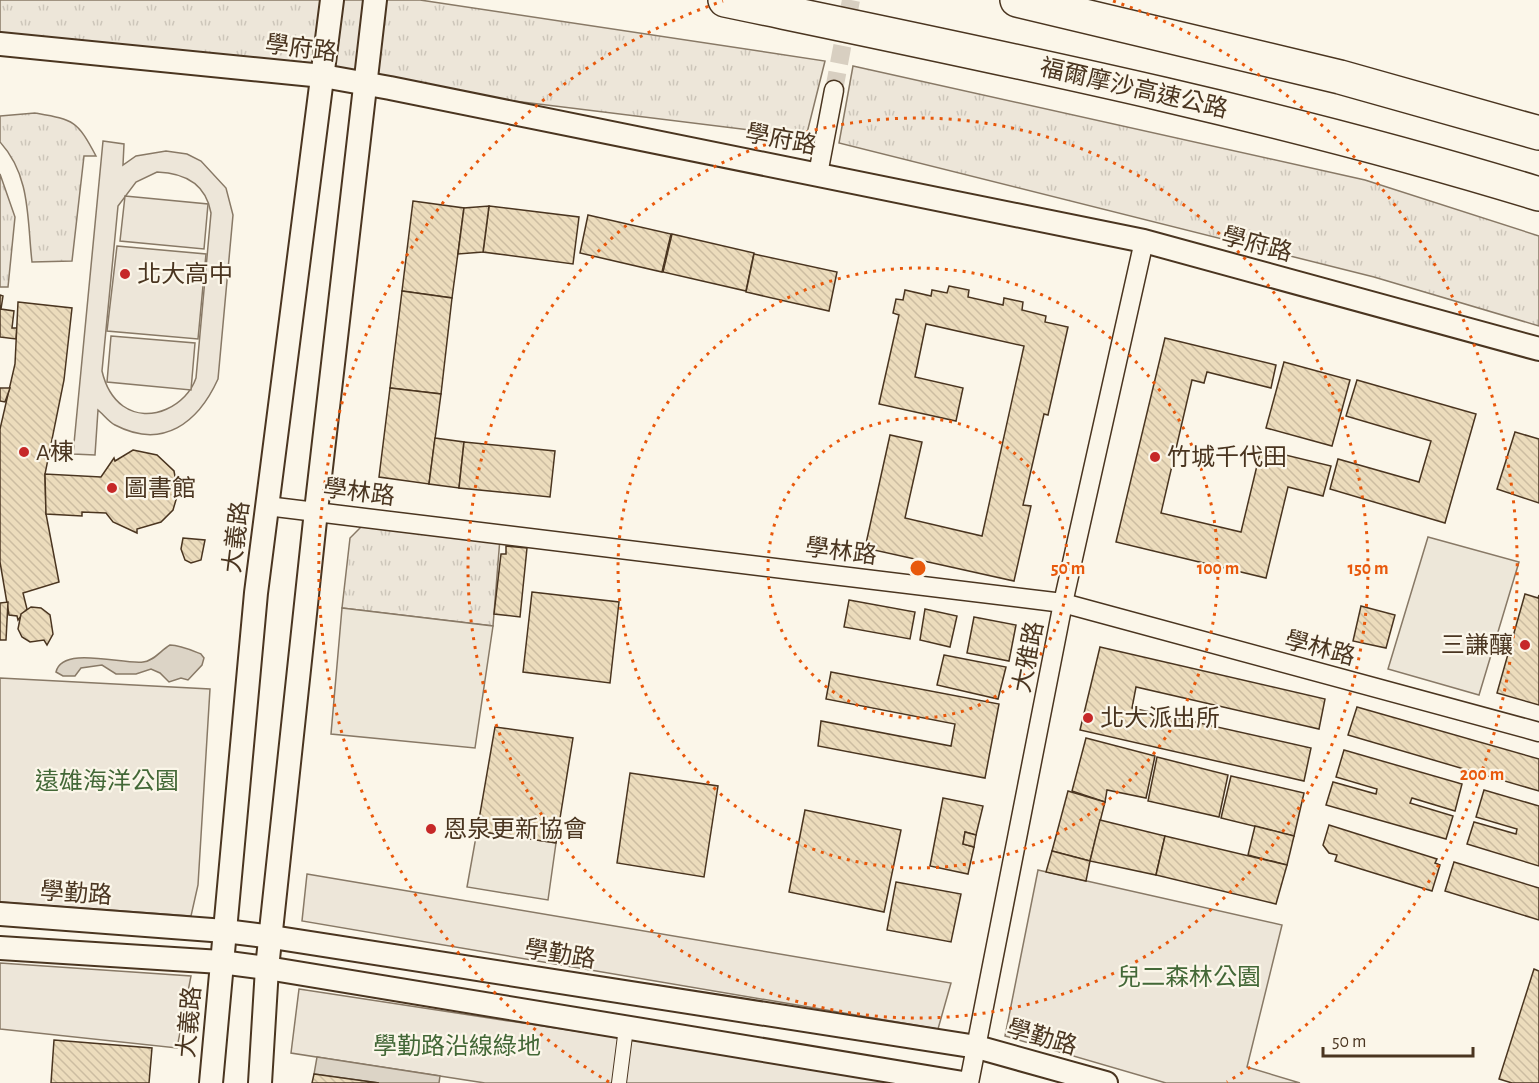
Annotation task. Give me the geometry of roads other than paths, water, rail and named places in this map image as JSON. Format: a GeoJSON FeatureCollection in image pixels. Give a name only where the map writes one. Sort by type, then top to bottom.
{"type":"FeatureCollection","features":[{"type":"Feature","properties":{"kind":"highway","name":"福爾摩沙高速公路"},"geometry":{"type":"LineString","coordinates":[[724,0],[1032,64],[1316,131],[1539,194]]}},
{"type":"Feature","properties":{"kind":"highway"},"geometry":{"type":"LineString","coordinates":[[1017,0],[1340,77],[1539,133]]}},
{"type":"Feature","properties":{"kind":"street","name":"大義路"},"geometry":{"type":"LineString","coordinates":[[211,1083],[245,699],[267,506],[332,0]]}},
{"type":"Feature","properties":{"kind":"street"},"geometry":{"type":"LineString","coordinates":[[260,1083],[267,968],[316,511],[375,0]]}},
{"type":"Feature","properties":{"kind":"street","name":"學府路"},"geometry":{"type":"LineString","coordinates":[[0,44],[323,76],[366,84],[1144,242],[1539,349]]}},
{"type":"Feature","properties":{"kind":"street"},"geometry":{"type":"LineString","coordinates":[[818,174],[834,90]]}},
{"type":"Feature","properties":{"kind":"street","name":"大雅路"},"geometry":{"type":"LineString","coordinates":[[969,1083],[1063,603],[1144,242]]}},
{"type":"Feature","properties":{"kind":"street","name":"學林路"},"geometry":{"type":"LineString","coordinates":[[267,506],[1063,603],[1539,732]]}},
{"type":"Feature","properties":{"kind":"street","name":"學勤路"},"geometry":{"type":"LineString","coordinates":[[0,914],[225,931],[272,937],[977,1047],[1106,1083]]}},
{"type":"Feature","properties":{"kind":"street"},"geometry":{"type":"LineString","coordinates":[[0,948],[221,962],[267,968],[963,1083]]}},
{"type":"Feature","properties":{"kind":"street"},"geometry":{"type":"LineString","coordinates":[[619,1083],[626,1028]]}},
{"type":"Feature","properties":{"kind":"tunnel"},"geometry":{"type":"LineString","coordinates":[[834,90],[851,0]]}},
{"type":"Feature","properties":{"kind":"place","name":"北大高中"},"geometry":{"type":"Point","coordinates":[125,274]}},
{"type":"Feature","properties":{"kind":"place","name":"A棟"},"geometry":{"type":"Point","coordinates":[24,452]}},
{"type":"Feature","properties":{"kind":"place","name":"竹城千代田"},"geometry":{"type":"Point","coordinates":[1155,457]}},
{"type":"Feature","properties":{"kind":"place","name":"圖書館"},"geometry":{"type":"Point","coordinates":[112,488]}},
{"type":"Feature","properties":{"kind":"place","name":"三謙釀"},"geometry":{"type":"Point","coordinates":[1525,645]}},
{"type":"Feature","properties":{"kind":"place","name":"北大派出所"},"geometry":{"type":"Point","coordinates":[1088,718]}},
{"type":"Feature","properties":{"kind":"place","name":"恩泉更新協會"},"geometry":{"type":"Point","coordinates":[431,829]}},
{"type":"Feature","properties":{"kind":"park label","name":"遠雄海洋公園"},"geometry":{"type":"Point","coordinates":[107,781]}},
{"type":"Feature","properties":{"kind":"park label","name":"兒二森林公園"},"geometry":{"type":"Point","coordinates":[1189,977]}},
{"type":"Feature","properties":{"kind":"park label","name":"學勤路沿線綠地"},"geometry":{"type":"Point","coordinates":[457,1046]}}]}
